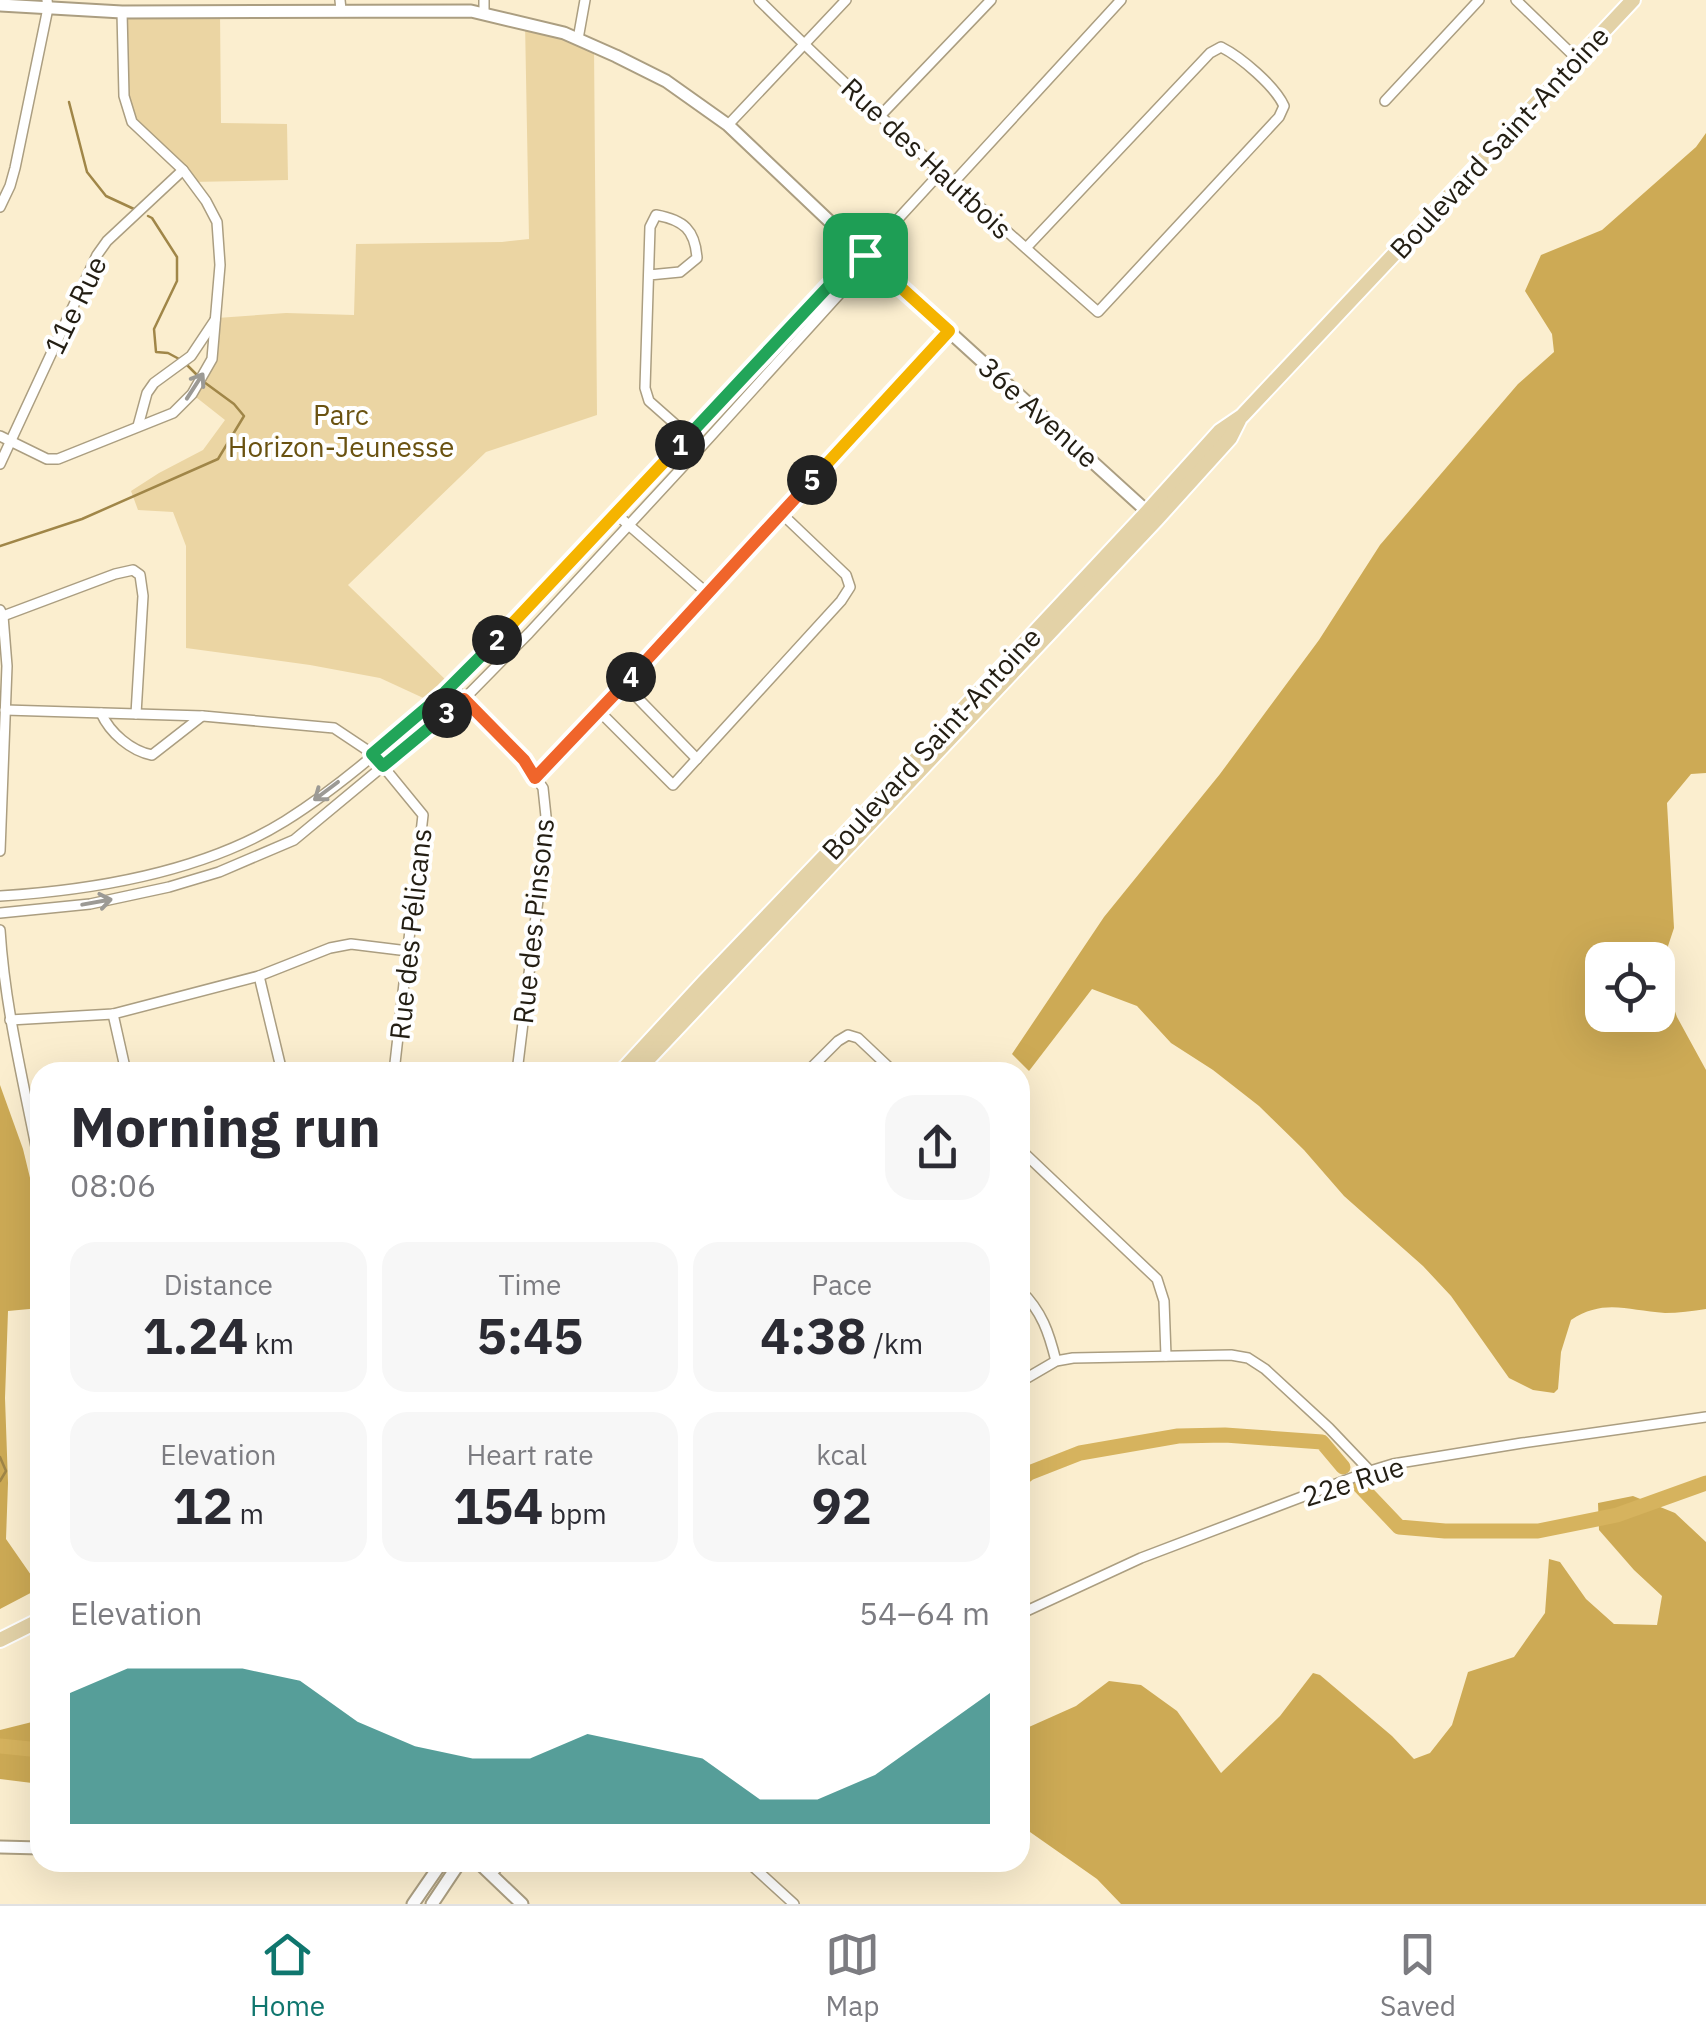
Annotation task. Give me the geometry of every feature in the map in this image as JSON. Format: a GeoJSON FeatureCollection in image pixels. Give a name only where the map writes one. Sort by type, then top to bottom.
{"type":"FeatureCollection","features":[{"type":"Feature","properties":{"kind":"main road","name":"Boulevard Saint-Antoine"},"geometry":{"type":"LineString","coordinates":[[639,1062],[1152,516],[1230,438],[1242,416],[1633,0]]}},
{"type":"Feature","properties":{"kind":"main road"},"geometry":{"type":"LineString","coordinates":[[0,1640],[30,1625]]}},
{"type":"Feature","properties":{"kind":"street"},"geometry":{"type":"LineString","coordinates":[[578,39],[584,0]]}},
{"type":"Feature","properties":{"kind":"street","name":"Rue des Hautbois"},"geometry":{"type":"LineString","coordinates":[[759,0],[881,115],[1026,248],[1098,312],[1279,117],[1284,106],[1279,96],[1232,52],[1221,47],[1210,53],[1026,248]]}},
{"type":"Feature","properties":{"kind":"street"},"geometry":{"type":"LineString","coordinates":[[728,125],[846,0]]}},
{"type":"Feature","properties":{"kind":"street"},"geometry":{"type":"LineString","coordinates":[[881,115],[992,0]]}},
{"type":"Feature","properties":{"kind":"street"},"geometry":{"type":"LineString","coordinates":[[954,182],[1121,0]]}},
{"type":"Feature","properties":{"kind":"street"},"geometry":{"type":"LineString","coordinates":[[1385,101],[1479,0]]}},
{"type":"Feature","properties":{"kind":"street"},"geometry":{"type":"LineString","coordinates":[[1516,0],[1578,58]]}},
{"type":"Feature","properties":{"kind":"street"},"geometry":{"type":"LineString","coordinates":[[0,207],[16,168],[48,4]]}},
{"type":"Feature","properties":{"kind":"street","name":"36e Avenue"},"geometry":{"type":"LineString","coordinates":[[0,5],[48,4],[122,12],[340,5],[470,10],[484,6],[578,39],[666,81],[728,125],[1152,516]]}},
{"type":"Feature","properties":{"kind":"street"},"geometry":{"type":"LineString","coordinates":[[5,439],[47,459],[58,458],[173,413],[192,394],[212,359],[220,252],[217,222],[183,170],[132,122],[124,96],[122,12]]}},
{"type":"Feature","properties":{"kind":"street","name":"11e Rue"},"geometry":{"type":"LineString","coordinates":[[0,464],[5,439],[97,255],[183,170]]}},
{"type":"Feature","properties":{"kind":"street"},"geometry":{"type":"LineString","coordinates":[[0,896],[132,879],[214,854],[283,822],[372,754],[452,685],[942,171]]}},
{"type":"Feature","properties":{"kind":"street"},"geometry":{"type":"LineString","coordinates":[[648,275],[680,272],[698,258],[696,240],[686,227],[669,217],[656,214],[650,227],[648,275],[645,388],[649,401],[701,447]]}},
{"type":"Feature","properties":{"kind":"street"},"geometry":{"type":"LineString","coordinates":[[0,913],[120,898],[219,872],[294,840],[464,699],[529,633],[864,267],[865,255]]}},
{"type":"Feature","properties":{"kind":"street"},"geometry":{"type":"LineString","coordinates":[[138,426],[146,393],[191,356],[217,318]]}},
{"type":"Feature","properties":{"kind":"street"},"geometry":{"type":"LineString","coordinates":[[535,778],[949,331]]}},
{"type":"Feature","properties":{"kind":"street"},"geometry":{"type":"LineString","coordinates":[[616,514],[708,594]]}},
{"type":"Feature","properties":{"kind":"street"},"geometry":{"type":"LineString","coordinates":[[600,712],[673,785],[850,587],[846,575],[782,514]]}},
{"type":"Feature","properties":{"kind":"street"},"geometry":{"type":"LineString","coordinates":[[0,851],[7,666],[2,613],[114,574],[133,570],[140,575],[136,714]]}},
{"type":"Feature","properties":{"kind":"street"},"geometry":{"type":"LineString","coordinates":[[516,619],[529,633]]}},
{"type":"Feature","properties":{"kind":"street"},"geometry":{"type":"LineString","coordinates":[[625,684],[697,759]]}},
{"type":"Feature","properties":{"kind":"street","name":"Rue des Pinsons"},"geometry":{"type":"LineString","coordinates":[[452,685],[524,760],[543,788],[547,826],[518,1062]]}},
{"type":"Feature","properties":{"kind":"street","name":"Rue des Pélicans"},"geometry":{"type":"LineString","coordinates":[[5,710],[203,716],[334,728],[372,754],[424,815],[395,1062]]}},
{"type":"Feature","properties":{"kind":"street"},"geometry":{"type":"LineString","coordinates":[[102,714],[108,727],[140,753],[152,755],[203,716]]}},
{"type":"Feature","properties":{"kind":"street"},"geometry":{"type":"LineString","coordinates":[[0,930],[2,970],[30,1118]]}},
{"type":"Feature","properties":{"kind":"street"},"geometry":{"type":"LineString","coordinates":[[10,1020],[113,1014],[260,976],[350,944],[408,951]]}},
{"type":"Feature","properties":{"kind":"street"},"geometry":{"type":"LineString","coordinates":[[260,976],[280,1062]]}},
{"type":"Feature","properties":{"kind":"street"},"geometry":{"type":"LineString","coordinates":[[113,1014],[124,1062]]}},
{"type":"Feature","properties":{"kind":"street"},"geometry":{"type":"LineString","coordinates":[[818,1062],[848,1035],[858,1038],[883,1062]]}},
{"type":"Feature","properties":{"kind":"street"},"geometry":{"type":"LineString","coordinates":[[1030,1158],[1158,1279],[1164,1301],[1166,1356]]}},
{"type":"Feature","properties":{"kind":"street"},"geometry":{"type":"LineString","coordinates":[[1030,1300],[1044,1320],[1056,1361]]}},
{"type":"Feature","properties":{"kind":"street"},"geometry":{"type":"LineString","coordinates":[[1030,1376],[1056,1361],[1072,1358],[1248,1358],[1329,1428],[1370,1471]]}},
{"type":"Feature","properties":{"kind":"street","name":"22e Rue"},"geometry":{"type":"LineString","coordinates":[[1030,1609],[1141,1558],[1393,1464],[1706,1418]]}},
{"type":"Feature","properties":{"kind":"street"},"geometry":{"type":"LineString","coordinates":[[0,1848],[30,1848]]}},
{"type":"Feature","properties":{"kind":"street"},"geometry":{"type":"LineString","coordinates":[[413,1904],[435,1872]]}},
{"type":"Feature","properties":{"kind":"street"},"geometry":{"type":"LineString","coordinates":[[432,1904],[453,1872]]}},
{"type":"Feature","properties":{"kind":"street"},"geometry":{"type":"LineString","coordinates":[[492,1872],[490,1874],[522,1904]]}},
{"type":"Feature","properties":{"kind":"street"},"geometry":{"type":"LineString","coordinates":[[759,1872],[794,1904]]}},
{"type":"Feature","properties":{"kind":"green space"},"geometry":{"type":"Polygon","coordinates":[[[122,12],[220,12],[221,123],[287,124],[288,180],[191,182],[132,122],[124,95],[122,12]]]}},
{"type":"Feature","properties":{"kind":"green space","name":"Parc Horizon-Jeunesse"},"geometry":{"type":"Polygon","coordinates":[[[525,22],[594,46],[597,415],[486,452],[348,585],[451,685],[432,702],[380,678],[186,648],[186,546],[173,512],[138,510],[131,491],[203,450],[225,420],[192,394],[212,359],[217,318],[286,313],[354,315],[356,244],[529,239],[525,22]]]}},
{"type":"Feature","properties":{"kind":"shaded area"},"geometry":{"type":"Polygon","coordinates":[[[1706,133],[1706,773],[1691,774],[1667,803],[1674,928],[1669,942],[1585,942],[1585,1032],[1675,1032],[1675,1011],[1706,1070],[1706,1309],[1665,1313],[1606,1308],[1583,1313],[1571,1320],[1554,1393],[1533,1390],[1509,1378],[1451,1296],[1423,1266],[1344,1196],[1259,1106],[1171,1043],[1137,1006],[1092,989],[1030,1070],[1030,1062],[1020,1062],[1012,1054],[1104,917],[1220,774],[1319,640],[1380,545],[1518,384],[1554,352],[1552,334],[1525,291],[1541,255],[1602,230],[1696,147],[1706,133]]]}},
{"type":"Feature","properties":{"kind":"shaded area"},"geometry":{"type":"Polygon","coordinates":[[[0,1085],[30,1178],[30,1309],[8,1311],[5,1398],[6,1539],[30,1574],[30,1593],[0,1609],[0,1085]]]}},
{"type":"Feature","properties":{"kind":"shaded area"},"geometry":{"type":"Polygon","coordinates":[[[1633,1496],[1675,1513],[1706,1542],[1706,1904],[1121,1904],[1097,1879],[1030,1832],[1030,1727],[1076,1706],[1109,1681],[1141,1685],[1177,1711],[1221,1773],[1280,1716],[1313,1673],[1392,1736],[1414,1759],[1430,1753],[1452,1725],[1468,1672],[1514,1657],[1545,1613],[1549,1559],[1560,1562],[1586,1599],[1614,1624],[1657,1625],[1662,1596],[1599,1530],[1598,1503],[1633,1496]]]}},
{"type":"Feature","properties":{"kind":"shaded area"},"geometry":{"type":"Polygon","coordinates":[[[30,1722],[30,1783],[0,1779],[0,1730],[30,1722]]]}},
{"type":"Feature","properties":{"kind":"waterway"},"geometry":{"type":"LineString","coordinates":[[69,102],[87,172],[106,196],[134,209]]}},
{"type":"Feature","properties":{"kind":"waterway"},"geometry":{"type":"LineString","coordinates":[[148,216],[177,257],[177,281],[154,329],[156,352],[181,360]]}},
{"type":"Feature","properties":{"kind":"waterway"},"geometry":{"type":"LineString","coordinates":[[187,365],[197,375]]}},
{"type":"Feature","properties":{"kind":"waterway"},"geometry":{"type":"LineString","coordinates":[[0,546],[82,519],[218,459],[244,416],[204,382]]}},
{"type":"Feature","properties":{"kind":"waterway"},"geometry":{"type":"LineString","coordinates":[[1030,1473],[1080,1453],[1178,1436],[1225,1435],[1322,1442],[1343,1467]]}},
{"type":"Feature","properties":{"kind":"waterway"},"geometry":{"type":"LineString","coordinates":[[0,1457],[6,1471],[0,1481]]}},
{"type":"Feature","properties":{"kind":"waterway"},"geometry":{"type":"LineString","coordinates":[[1359,1485],[1399,1527],[1538,1531],[1617,1515],[1706,1483]]}},
{"type":"Feature","properties":{"kind":"waterway"},"geometry":{"type":"LineString","coordinates":[[0,1746],[30,1749]]}},
{"type":"Feature","properties":{"kind":"route"},"geometry":{"type":"LineString","coordinates":[[865,255],[949,331],[600,712],[535,778],[524,760],[464,699],[383,766],[372,754],[445,692],[499,638],[854,259],[865,255]]}}]}
